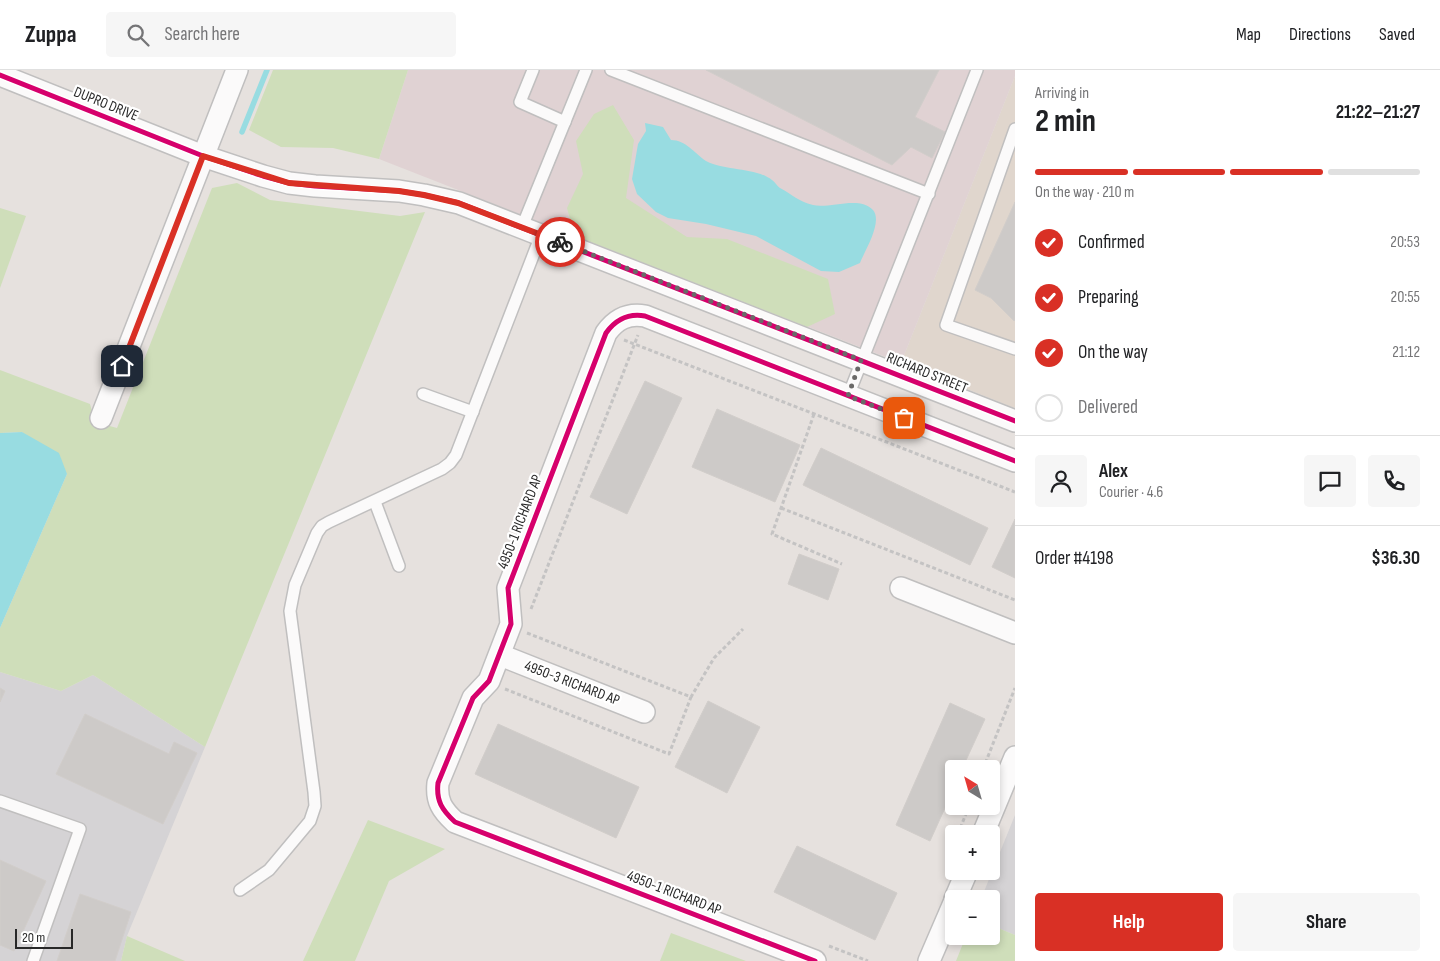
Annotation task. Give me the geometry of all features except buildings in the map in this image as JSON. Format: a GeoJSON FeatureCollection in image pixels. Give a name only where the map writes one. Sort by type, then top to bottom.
{"type":"FeatureCollection","features":[{"type":"Feature","properties":{"kind":"street"},"geometry":{"type":"LineString","coordinates":[[101,418],[237,70]]}},
{"type":"Feature","properties":{"kind":"street","name":"DUPRO DRIVE"},"geometry":{"type":"LineString","coordinates":[[0,75],[203,156]]}},
{"type":"Feature","properties":{"kind":"street","name":"RICHARD STREET"},"geometry":{"type":"LineString","coordinates":[[203,156],[289,183],[399,191],[458,203],[1015,421]]}},
{"type":"Feature","properties":{"kind":"street","name":"4950-1 RICHARD AP"},"geometry":{"type":"LineString","coordinates":[[819,952],[455,822],[439,804],[436,794],[438,783],[472,698],[489,681],[500,655],[511,624],[508,588],[606,333],[621,318],[632,315],[645,316],[1015,461]]}},
{"type":"Feature","properties":{"kind":"street"},"geometry":{"type":"LineString","coordinates":[[901,588],[1015,633]]}},
{"type":"Feature","properties":{"kind":"street","name":"4950-3 RICHARD AP"},"geometry":{"type":"LineString","coordinates":[[500,655],[644,712]]}},
{"type":"Feature","properties":{"kind":"street"},"geometry":{"type":"LineString","coordinates":[[987,825],[1015,757]]}},
{"type":"Feature","properties":{"kind":"street"},"geometry":{"type":"LineString","coordinates":[[929,961],[945,923]]}},
{"type":"Feature","properties":{"kind":"lane"},"geometry":{"type":"LineString","coordinates":[[533,70],[520,102],[565,122]]}},
{"type":"Feature","properties":{"kind":"lane"},"geometry":{"type":"LineString","coordinates":[[240,890],[269,870],[310,821],[315,806],[290,610],[295,585],[317,533],[322,526],[442,469],[456,456],[473,412],[532,231],[565,122],[586,70]]}},
{"type":"Feature","properties":{"kind":"lane"},"geometry":{"type":"LineString","coordinates":[[611,70],[928,194]]}},
{"type":"Feature","properties":{"kind":"lane"},"geometry":{"type":"LineString","coordinates":[[848,396],[977,70]]}},
{"type":"Feature","properties":{"kind":"lane"},"geometry":{"type":"LineString","coordinates":[[1015,129],[946,325],[1015,349]]}},
{"type":"Feature","properties":{"kind":"lane"},"geometry":{"type":"LineString","coordinates":[[422,394],[473,412]]}},
{"type":"Feature","properties":{"kind":"lane"},"geometry":{"type":"LineString","coordinates":[[375,502],[399,566]]}},
{"type":"Feature","properties":{"kind":"lane"},"geometry":{"type":"LineString","coordinates":[[0,801],[80,829],[33,961]]}},
{"type":"Feature","properties":{"kind":"path"},"geometry":{"type":"LineString","coordinates":[[530,611],[645,316]]}},
{"type":"Feature","properties":{"kind":"path"},"geometry":{"type":"LineString","coordinates":[[606,333],[1015,492]]}},
{"type":"Feature","properties":{"kind":"path"},"geometry":{"type":"LineString","coordinates":[[814,414],[772,534],[842,564]]}},
{"type":"Feature","properties":{"kind":"path"},"geometry":{"type":"LineString","coordinates":[[781,508],[1015,600]]}},
{"type":"Feature","properties":{"kind":"path"},"geometry":{"type":"LineString","coordinates":[[499,686],[669,754],[691,697],[714,658],[742,629]]}},
{"type":"Feature","properties":{"kind":"path"},"geometry":{"type":"LineString","coordinates":[[521,631],[691,697]]}},
{"type":"Feature","properties":{"kind":"path"},"geometry":{"type":"LineString","coordinates":[[987,760],[1015,688]]}},
{"type":"Feature","properties":{"kind":"path"},"geometry":{"type":"LineString","coordinates":[[819,952],[868,961]]}},
{"type":"Feature","properties":{"kind":"shaded area"},"geometry":{"type":"Polygon","coordinates":[[[408,70],[1015,70],[1015,76],[901,363],[379,159],[408,70]]]}},
{"type":"Feature","properties":{"kind":"shaded area"},"geometry":{"type":"Polygon","coordinates":[[[1015,76],[1015,408],[901,363],[1015,76]]]}},
{"type":"Feature","properties":{"kind":"shaded area"},"geometry":{"type":"Polygon","coordinates":[[[0,672],[61,691],[93,675],[205,747],[127,936],[121,961],[0,961],[0,672]]]}},
{"type":"Feature","properties":{"kind":"shaded area"},"geometry":{"type":"Polygon","coordinates":[[[1015,815],[1015,935],[1000,929],[1000,890],[985,890],[989,880],[1000,880],[1000,852],[1015,815]]]}},
{"type":"Feature","properties":{"kind":"green space"},"geometry":{"type":"Polygon","coordinates":[[[273,70],[408,70],[379,159],[333,148],[281,147],[249,130],[273,70]]]}},
{"type":"Feature","properties":{"kind":"green space"},"geometry":{"type":"Polygon","coordinates":[[[613,105],[634,140],[626,198],[687,237],[727,239],[828,279],[835,314],[807,327],[575,236],[567,208],[583,174],[576,141],[594,114],[613,105]]]}},
{"type":"Feature","properties":{"kind":"green space"},"geometry":{"type":"Polygon","coordinates":[[[237,183],[270,200],[400,216],[425,212],[205,747],[93,675],[61,691],[0,672],[0,628],[67,474],[22,432],[0,433],[0,370],[90,404],[95,422],[117,428],[212,188],[237,183]]]}},
{"type":"Feature","properties":{"kind":"green space"},"geometry":{"type":"Polygon","coordinates":[[[0,208],[26,216],[0,288],[0,208]]]}},
{"type":"Feature","properties":{"kind":"green space"},"geometry":{"type":"Polygon","coordinates":[[[368,820],[445,849],[389,881],[355,961],[303,961],[368,820]]]}},
{"type":"Feature","properties":{"kind":"green space"},"geometry":{"type":"Polygon","coordinates":[[[1000,929],[1015,935],[1015,961],[956,961],[962,945],[1000,945],[1000,929]]]}},
{"type":"Feature","properties":{"kind":"green space"},"geometry":{"type":"Polygon","coordinates":[[[671,933],[746,961],[660,961],[671,933]]]}},
{"type":"Feature","properties":{"kind":"green space"},"geometry":{"type":"Polygon","coordinates":[[[127,936],[185,961],[121,961],[127,936]]]}},
{"type":"Feature","properties":{"kind":"water"},"geometry":{"type":"Polygon","coordinates":[[[645,123],[663,127],[671,140],[686,145],[706,161],[765,176],[799,200],[820,206],[860,203],[867,206],[876,215],[876,222],[875,229],[860,263],[839,272],[821,271],[756,236],[706,224],[668,218],[656,212],[637,194],[632,179],[638,144],[646,131],[645,123]]]}},
{"type":"Feature","properties":{"kind":"water"},"geometry":{"type":"Polygon","coordinates":[[[22,432],[59,453],[67,474],[0,628],[0,433],[22,432]]]}},
{"type":"Feature","properties":{"kind":"waterway"},"geometry":{"type":"LineString","coordinates":[[242,132],[267,70]]}},
{"type":"Feature","properties":{"kind":"cycle path"},"geometry":{"type":"LineString","coordinates":[[0,75],[203,156],[263,176],[289,183],[315,186],[399,191],[459,203],[1015,421]]}},
{"type":"Feature","properties":{"kind":"cycle path"},"geometry":{"type":"LineString","coordinates":[[815,961],[455,822],[443,809],[439,800],[438,783],[473,698],[489,681],[511,624],[508,588],[606,333],[623,318],[633,315],[645,316],[1015,461]]}},
{"type":"Feature","properties":{"kind":"way so far"},"geometry":{"type":"LineString","coordinates":[[560,242],[861,360],[848,396],[904,418]]}},
{"type":"Feature","properties":{"kind":"route"},"geometry":{"type":"LineString","coordinates":[[122,366],[203,156],[289,183],[399,191],[458,203],[560,242]]}}]}
